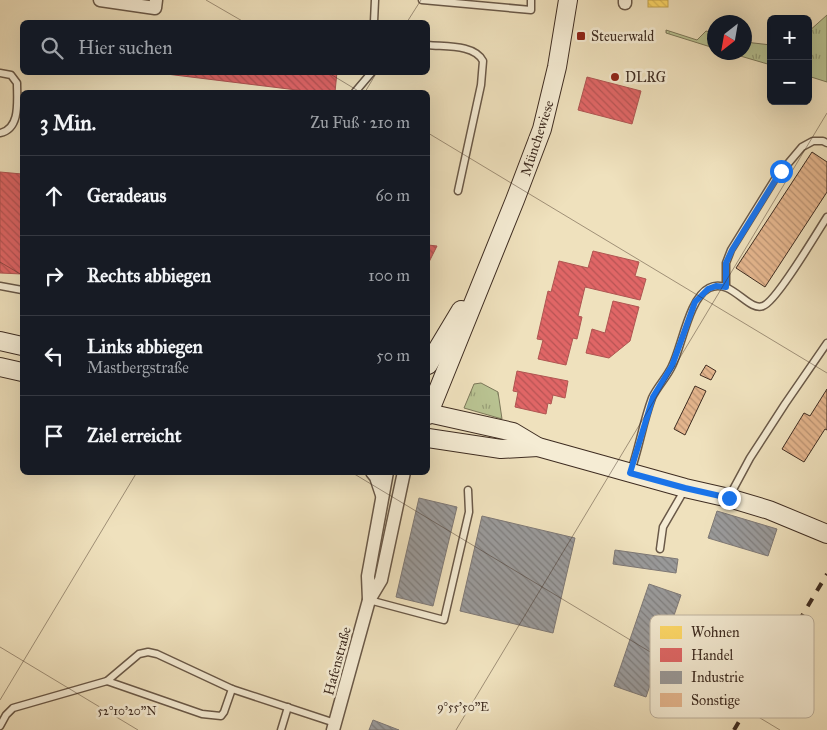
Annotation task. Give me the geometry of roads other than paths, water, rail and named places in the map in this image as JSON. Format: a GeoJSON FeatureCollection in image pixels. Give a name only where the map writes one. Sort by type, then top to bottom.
{"type":"FeatureCollection","features":[{"type":"Feature","properties":{"kind":"main road","name":"Münchewiese"},"geometry":{"type":"LineString","coordinates":[[430,409],[542,130],[557,67],[568,0]]}},
{"type":"Feature","properties":{"kind":"main road","name":"Münchewiese"},"geometry":{"type":"LineString","coordinates":[[430,362],[486,269]]}},
{"type":"Feature","properties":{"kind":"main road"},"geometry":{"type":"LineString","coordinates":[[0,341],[20,346]]}},
{"type":"Feature","properties":{"kind":"main road"},"geometry":{"type":"LineString","coordinates":[[0,368],[20,372]]}},
{"type":"Feature","properties":{"kind":"main road"},"geometry":{"type":"LineString","coordinates":[[430,414],[513,432],[538,447],[769,510],[827,534]]}},
{"type":"Feature","properties":{"kind":"main road"},"geometry":{"type":"LineString","coordinates":[[430,438],[501,449],[538,447]]}},
{"type":"Feature","properties":{"kind":"street"},"geometry":{"type":"LineString","coordinates":[[100,0],[155,8],[156,0]]}},
{"type":"Feature","properties":{"kind":"street"},"geometry":{"type":"LineString","coordinates":[[375,475],[383,498]]}},
{"type":"Feature","properties":{"kind":"street","name":"Hafenstraße"},"geometry":{"type":"LineString","coordinates":[[369,600],[368,576],[387,475]]}},
{"type":"Feature","properties":{"kind":"street","name":"Hafenstraße"},"geometry":{"type":"LineString","coordinates":[[334,726],[369,600],[381,580],[403,475]]}},
{"type":"Feature","properties":{"kind":"lane"},"geometry":{"type":"LineString","coordinates":[[374,0],[374,20]]}},
{"type":"Feature","properties":{"kind":"lane"},"geometry":{"type":"LineString","coordinates":[[422,0],[531,10],[531,0]]}},
{"type":"Feature","properties":{"kind":"lane"},"geometry":{"type":"LineString","coordinates":[[430,45],[462,48],[478,54],[482,61],[481,85],[458,191]]}},
{"type":"Feature","properties":{"kind":"lane"},"geometry":{"type":"LineString","coordinates":[[0,73],[11,75],[17,83],[15,118],[12,128],[0,133]]}},
{"type":"Feature","properties":{"kind":"lane"},"geometry":{"type":"LineString","coordinates":[[357,90],[369,75]]}},
{"type":"Feature","properties":{"kind":"lane"},"geometry":{"type":"LineString","coordinates":[[726,287],[726,263],[775,180],[802,147],[813,141],[827,143]]}},
{"type":"Feature","properties":{"kind":"lane"},"geometry":{"type":"LineString","coordinates":[[630,473],[653,397],[672,366],[695,302],[708,289],[716,286],[726,287],[757,307],[763,307],[780,289],[827,216]]}},
{"type":"Feature","properties":{"kind":"lane"},"geometry":{"type":"LineString","coordinates":[[0,286],[20,290]]}},
{"type":"Feature","properties":{"kind":"lane"},"geometry":{"type":"LineString","coordinates":[[729,498],[750,458],[827,343]]}},
{"type":"Feature","properties":{"kind":"lane"},"geometry":{"type":"LineString","coordinates":[[660,549],[663,527],[685,488]]}},
{"type":"Feature","properties":{"kind":"lane"},"geometry":{"type":"LineString","coordinates":[[369,600],[444,620],[469,512],[468,490]]}},
{"type":"Feature","properties":{"kind":"lane"},"geometry":{"type":"LineString","coordinates":[[0,726],[6,715],[20,704],[107,681],[139,654],[148,652],[157,654],[232,689],[288,707],[334,726]]}},
{"type":"Feature","properties":{"kind":"lane"},"geometry":{"type":"LineString","coordinates":[[107,681],[212,716],[221,716],[224,712],[232,689]]}},
{"type":"Feature","properties":{"kind":"lane"},"geometry":{"type":"LineString","coordinates":[[281,730],[288,707]]}},
{"type":"Feature","properties":{"kind":"railway"},"geometry":{"type":"LineString","coordinates":[[803,615],[827,574]]}},
{"type":"Feature","properties":{"kind":"railway"},"geometry":{"type":"LineString","coordinates":[[734,730],[741,718]]}},
{"type":"Feature","properties":{"kind":"place","name":"Steuerwald"},"geometry":{"type":"Point","coordinates":[581,36]}},
{"type":"Feature","properties":{"kind":"place","name":"DLRG"},"geometry":{"type":"Point","coordinates":[615,77]}}]}
